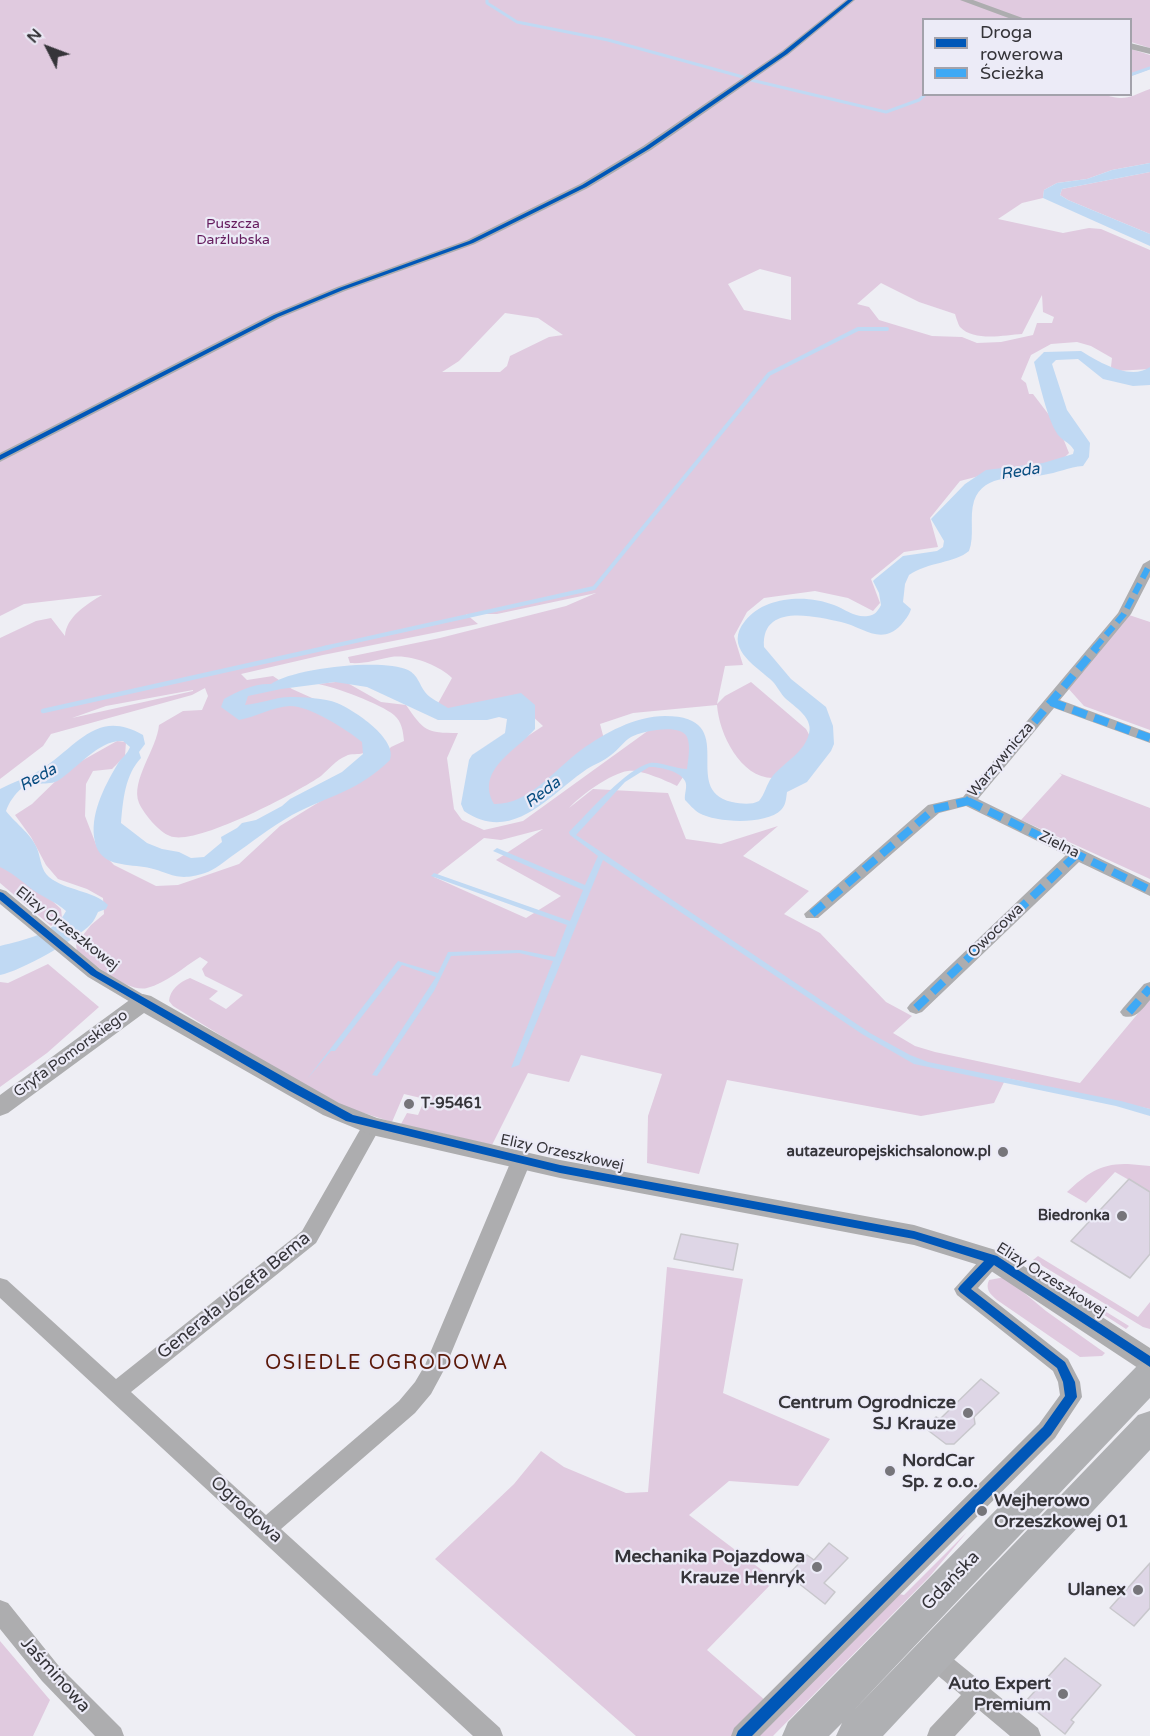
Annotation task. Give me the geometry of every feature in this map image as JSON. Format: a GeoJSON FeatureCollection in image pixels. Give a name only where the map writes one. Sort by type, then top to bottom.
{"type":"FeatureCollection","features":[{"type":"Feature","properties":{"kind":"main road","name":"Gdańska"},"geometry":{"type":"LineString","coordinates":[[802,1736],[1150,1375]]}},
{"type":"Feature","properties":{"kind":"main road"},"geometry":{"type":"LineString","coordinates":[[856,1736],[1150,1426]]}},
{"type":"Feature","properties":{"kind":"street"},"geometry":{"type":"LineString","coordinates":[[0,458],[276,316],[341,289],[471,242],[584,186],[647,148],[785,53],[851,0]]}},
{"type":"Feature","properties":{"kind":"street"},"geometry":{"type":"LineString","coordinates":[[964,0],[1018,18]]}},
{"type":"Feature","properties":{"kind":"street"},"geometry":{"type":"LineString","coordinates":[[1132,46],[1150,51]]}},
{"type":"Feature","properties":{"kind":"street","name":"Warzywnicza"},"geometry":{"type":"LineString","coordinates":[[812,914],[934,809],[968,801],[1124,614],[1150,564]]}},
{"type":"Feature","properties":{"kind":"street"},"geometry":{"type":"LineString","coordinates":[[1051,702],[1150,738]]}},
{"type":"Feature","properties":{"kind":"street","name":"Zielna"},"geometry":{"type":"LineString","coordinates":[[968,801],[1150,890]]}},
{"type":"Feature","properties":{"kind":"street","name":"Owocowa"},"geometry":{"type":"LineString","coordinates":[[916,1008],[1077,854]]}},
{"type":"Feature","properties":{"kind":"street","name":"Elizy Orzeszkowej"},"geometry":{"type":"LineString","coordinates":[[0,895],[94,973],[331,1109],[372,1126],[521,1161],[905,1233],[993,1259],[1150,1362]]}},
{"type":"Feature","properties":{"kind":"street"},"geometry":{"type":"LineString","coordinates":[[1129,1012],[1150,988]]}},
{"type":"Feature","properties":{"kind":"street","name":"Gryfa Pomorskiego"},"geometry":{"type":"LineString","coordinates":[[0,1107],[143,1002]]}},
{"type":"Feature","properties":{"kind":"street","name":"Generała Józefa Bema"},"geometry":{"type":"LineString","coordinates":[[116,1392],[309,1237],[372,1126]]}},
{"type":"Feature","properties":{"kind":"street"},"geometry":{"type":"LineString","coordinates":[[267,1528],[407,1407],[423,1388],[452,1326],[521,1161]]}},
{"type":"Feature","properties":{"kind":"street"},"geometry":{"type":"LineString","coordinates":[[743,1736],[1047,1431],[1071,1397],[1069,1382],[1061,1365],[964,1289],[993,1259]]}},
{"type":"Feature","properties":{"kind":"street","name":"Ogrodowa"},"geometry":{"type":"LineString","coordinates":[[0,1286],[267,1528],[491,1736]]}},
{"type":"Feature","properties":{"kind":"street","name":"Jaśminowa"},"geometry":{"type":"LineString","coordinates":[[0,1611],[50,1673],[112,1736]]}},
{"type":"Feature","properties":{"kind":"street"},"geometry":{"type":"LineString","coordinates":[[932,1656],[1029,1736]]}},
{"type":"Feature","properties":{"kind":"street"},"geometry":{"type":"LineString","coordinates":[[939,1736],[977,1694]]}},
{"type":"Feature","properties":{"kind":"green space","name":"Puszcza Darżlubska"},"geometry":{"type":"Polygon","coordinates":[[[0,0],[1150,0],[1150,48],[1132,42],[1132,18],[922,18],[922,96],[1110,96],[1122,98],[1150,89],[1150,163],[1112,170],[1087,179],[1057,183],[1044,190],[1043,198],[1022,203],[998,219],[1063,233],[1089,228],[1101,229],[1150,250],[1150,369],[1116,371],[1111,367],[1112,358],[1091,346],[1077,342],[1051,344],[1031,355],[1021,379],[1026,383],[1029,394],[1033,394],[1059,428],[1069,453],[1061,461],[1043,465],[1018,466],[960,481],[930,518],[938,547],[904,552],[871,579],[880,603],[873,611],[848,598],[815,591],[764,598],[747,612],[734,636],[743,665],[725,666],[717,704],[725,696],[751,682],[806,729],[812,740],[774,778],[751,771],[734,753],[722,729],[717,705],[633,713],[600,724],[604,739],[507,811],[480,805],[470,774],[543,726],[530,714],[459,718],[436,707],[452,678],[440,669],[424,662],[407,657],[391,657],[350,663],[348,657],[440,638],[566,606],[596,593],[497,614],[466,614],[478,624],[241,674],[247,680],[273,676],[292,689],[321,702],[378,741],[366,752],[342,758],[309,784],[246,816],[201,834],[183,837],[170,836],[157,827],[141,807],[137,794],[138,785],[159,725],[183,711],[202,710],[208,696],[205,688],[192,695],[51,734],[43,746],[0,779],[0,638],[36,621],[51,618],[65,636],[73,617],[102,595],[24,604],[0,616],[0,0]],[[760,269],[728,284],[744,310],[791,320],[791,277],[760,269]],[[881,283],[857,304],[869,307],[879,320],[932,336],[962,337],[977,343],[1001,342],[1033,335],[1037,323],[1052,323],[1054,317],[1043,312],[1042,295],[1022,334],[973,335],[960,327],[955,314],[919,302],[881,283]],[[505,313],[459,361],[442,372],[500,372],[507,366],[510,356],[549,337],[563,335],[538,318],[505,313]],[[193,691],[106,706],[72,718],[193,691]]]}},
{"type":"Feature","properties":{"kind":"green space"},"geometry":{"type":"Polygon","coordinates":[[[1132,49],[1150,55],[1150,69],[1132,76],[1132,49]]]}},
{"type":"Feature","properties":{"kind":"green space"},"geometry":{"type":"Polygon","coordinates":[[[1150,172],[1150,234],[1060,195],[1062,189],[1150,172]]]}},
{"type":"Feature","properties":{"kind":"green space"},"geometry":{"type":"Polygon","coordinates":[[[1129,615],[1150,622],[1150,730],[1084,706],[1067,687],[1129,615]]]}},
{"type":"Feature","properties":{"kind":"green space"},"geometry":{"type":"Polygon","coordinates":[[[344,681],[381,702],[406,705],[427,729],[458,733],[447,758],[454,809],[462,820],[484,830],[523,821],[649,730],[688,726],[691,765],[677,786],[646,774],[628,771],[613,776],[596,786],[569,808],[593,789],[668,793],[686,839],[721,844],[778,826],[743,856],[809,891],[784,914],[820,933],[886,1002],[912,1016],[893,1033],[915,1046],[1080,1083],[1150,999],[1150,1109],[1006,1078],[994,1103],[921,1116],[727,1080],[699,1174],[647,1163],[648,1116],[662,1074],[581,1055],[569,1082],[528,1073],[492,1145],[401,1124],[407,1113],[418,1115],[425,1099],[404,1094],[392,1122],[348,1108],[285,1075],[173,1006],[169,1001],[173,990],[190,978],[218,991],[209,999],[226,1009],[243,995],[205,976],[202,969],[208,962],[200,957],[161,982],[147,988],[139,988],[121,982],[77,952],[76,944],[91,925],[104,914],[103,898],[87,889],[58,879],[46,865],[31,837],[15,815],[32,804],[69,768],[117,741],[126,742],[125,756],[112,769],[93,771],[86,784],[85,816],[97,847],[114,865],[156,886],[178,885],[239,864],[280,826],[368,772],[391,747],[404,741],[399,721],[388,711],[358,696],[318,684],[344,681]],[[543,829],[501,840],[484,838],[434,877],[526,918],[561,896],[496,860],[543,829]]]}},
{"type":"Feature","properties":{"kind":"green space"},"geometry":{"type":"Polygon","coordinates":[[[1059,773],[1150,808],[1150,879],[1021,820],[1062,775],[1059,773]]]}},
{"type":"Feature","properties":{"kind":"green space"},"geometry":{"type":"Polygon","coordinates":[[[0,852],[61,909],[62,918],[51,926],[0,883],[0,852]]]}},
{"type":"Feature","properties":{"kind":"green space"},"geometry":{"type":"Polygon","coordinates":[[[48,964],[99,1007],[47,1053],[0,1087],[0,982],[8,983],[48,964]]]}},
{"type":"Feature","properties":{"kind":"green space"},"geometry":{"type":"Polygon","coordinates":[[[1110,1165],[1150,1166],[1150,1192],[1115,1172],[1086,1203],[1067,1192],[1094,1171],[1110,1165]]]}},
{"type":"Feature","properties":{"kind":"green space"},"geometry":{"type":"Polygon","coordinates":[[[1038,1256],[1138,1317],[1150,1302],[1150,1329],[1143,1327],[1033,1260],[1038,1256]]]}},
{"type":"Feature","properties":{"kind":"green space"},"geometry":{"type":"Polygon","coordinates":[[[667,1267],[743,1279],[723,1393],[830,1439],[798,1486],[729,1481],[689,1515],[775,1580],[707,1650],[766,1701],[899,1594],[904,1595],[967,1532],[930,1576],[773,1736],[636,1736],[435,1559],[514,1484],[541,1451],[564,1467],[626,1493],[648,1492],[667,1267]]]}},
{"type":"Feature","properties":{"kind":"green space"},"geometry":{"type":"Polygon","coordinates":[[[1031,1268],[1037,1269],[1129,1326],[1126,1329],[1031,1268]]]}},
{"type":"Feature","properties":{"kind":"green space"},"geometry":{"type":"Polygon","coordinates":[[[1005,1277],[1046,1311],[1105,1353],[1102,1356],[1080,1357],[997,1300],[989,1291],[989,1280],[1005,1277]]]}},
{"type":"Feature","properties":{"kind":"green space"},"geometry":{"type":"Polygon","coordinates":[[[0,1641],[50,1700],[33,1736],[0,1736],[0,1641]]]}},
{"type":"Feature","properties":{"kind":"water"},"geometry":{"type":"Polygon","coordinates":[[[1150,163],[1150,172],[1062,189],[1060,195],[1150,234],[1150,246],[1043,198],[1044,190],[1057,183],[1087,179],[1112,170],[1150,163]]]}},
{"type":"Feature","properties":{"kind":"water","name":"Reda"},"geometry":{"type":"Polygon","coordinates":[[[1081,351],[1105,365],[1124,371],[1142,371],[1150,367],[1150,385],[1133,386],[1103,379],[1078,359],[1056,360],[1052,364],[1067,410],[1090,443],[1089,457],[1083,466],[1043,475],[1004,479],[986,485],[974,501],[969,551],[956,558],[924,567],[909,575],[905,584],[903,602],[911,609],[905,620],[894,631],[879,635],[841,622],[817,617],[791,616],[780,618],[771,624],[765,633],[764,647],[791,679],[826,707],[833,726],[834,744],[831,751],[807,782],[787,792],[785,804],[781,810],[764,818],[741,821],[707,816],[697,812],[685,800],[686,785],[682,777],[668,770],[649,767],[625,782],[576,835],[870,1033],[910,1055],[928,1062],[1121,1101],[1150,1109],[1150,1116],[1116,1106],[914,1064],[862,1034],[603,860],[519,1065],[511,1068],[553,961],[519,953],[451,956],[434,991],[377,1076],[372,1075],[436,977],[402,965],[335,1051],[331,1051],[307,1079],[398,961],[438,973],[448,952],[520,950],[555,957],[567,925],[431,876],[434,873],[570,921],[583,890],[493,851],[497,848],[585,885],[598,856],[569,832],[630,773],[650,763],[687,769],[689,753],[687,737],[677,730],[652,731],[636,735],[530,812],[515,819],[499,822],[482,820],[464,811],[461,804],[469,760],[472,755],[505,733],[507,719],[499,717],[487,720],[438,720],[367,687],[335,682],[248,696],[245,705],[290,697],[332,701],[354,712],[373,726],[387,743],[391,752],[390,760],[355,786],[284,820],[219,866],[205,873],[179,877],[108,860],[98,850],[94,832],[96,812],[107,783],[130,747],[123,741],[97,749],[55,782],[31,784],[22,788],[12,798],[6,811],[36,845],[46,874],[56,882],[95,896],[108,905],[106,909],[98,912],[84,931],[61,946],[21,968],[0,975],[0,946],[47,931],[61,919],[66,911],[0,867],[0,789],[41,770],[90,732],[102,727],[128,728],[143,735],[145,744],[139,752],[141,758],[128,780],[121,823],[147,843],[179,852],[191,858],[204,857],[222,842],[221,837],[242,823],[256,820],[342,772],[363,754],[362,742],[317,714],[298,707],[283,707],[239,720],[221,707],[224,699],[241,690],[271,684],[298,673],[338,666],[396,666],[411,672],[427,694],[448,708],[521,693],[535,705],[535,729],[500,762],[494,771],[490,781],[490,792],[494,804],[519,799],[541,784],[581,750],[610,732],[632,722],[665,716],[688,719],[701,728],[706,740],[710,783],[717,795],[739,803],[750,804],[759,801],[776,772],[801,749],[810,730],[803,714],[743,654],[738,639],[739,630],[745,621],[763,606],[774,602],[799,599],[811,599],[834,605],[859,616],[874,614],[881,605],[879,593],[873,581],[903,556],[937,551],[943,547],[944,541],[931,519],[965,484],[986,470],[1043,463],[1073,454],[1074,450],[1060,437],[1052,423],[1034,362],[1044,352],[1081,351]]]}},
{"type":"Feature","properties":{"kind":"building","name":"Biedronka"},"geometry":{"type":"Polygon","coordinates":[[[1129,1179],[1150,1192],[1150,1254],[1130,1278],[1071,1241],[1129,1179]]]}},
{"type":"Feature","properties":{"kind":"building"},"geometry":{"type":"Polygon","coordinates":[[[681,1234],[738,1244],[733,1270],[674,1259],[681,1234]]]}},
{"type":"Feature","properties":{"kind":"building","name":"Centrum Ogrodnicze SJ Krauze"},"geometry":{"type":"Polygon","coordinates":[[[981,1379],[999,1393],[974,1417],[975,1424],[954,1444],[946,1444],[925,1428],[936,1417],[940,1419],[981,1379]]]}},
{"type":"Feature","properties":{"kind":"building","name":"Mechanika Pojazdowa Krauze Henryk"},"geometry":{"type":"Polygon","coordinates":[[[829,1543],[848,1558],[824,1583],[835,1592],[825,1604],[788,1575],[807,1555],[814,1560],[829,1543]]]}},
{"type":"Feature","properties":{"kind":"building","name":"Ulanex"},"geometry":{"type":"Polygon","coordinates":[[[1150,1563],[1150,1608],[1134,1626],[1110,1608],[1150,1563]]]}},
{"type":"Feature","properties":{"kind":"building","name":"Auto Expert Premium"},"geometry":{"type":"Polygon","coordinates":[[[1065,1658],[1101,1685],[1071,1720],[1074,1722],[1065,1734],[1025,1702],[1065,1658]]]}},
{"type":"Feature","properties":{"kind":"waterway"},"geometry":{"type":"LineString","coordinates":[[487,0],[487,3],[517,22],[608,40],[743,77]]}},
{"type":"Feature","properties":{"kind":"waterway"},"geometry":{"type":"LineString","coordinates":[[1132,74],[1150,68]]}},
{"type":"Feature","properties":{"kind":"waterway"},"geometry":{"type":"LineString","coordinates":[[751,80],[886,112],[919,100],[924,96]]}},
{"type":"Feature","properties":{"kind":"waterway"},"geometry":{"type":"LineString","coordinates":[[324,648],[594,588],[769,374],[858,329],[887,329]]}},
{"type":"Feature","properties":{"kind":"waterway"},"geometry":{"type":"LineString","coordinates":[[43,711],[330,647]]}},
{"type":"Feature","properties":{"kind":"marked path"},"geometry":{"type":"LineString","coordinates":[[812,914],[934,809],[968,801],[1124,614],[1150,564]]}},
{"type":"Feature","properties":{"kind":"marked path"},"geometry":{"type":"LineString","coordinates":[[1051,702],[1150,738]]}},
{"type":"Feature","properties":{"kind":"marked path"},"geometry":{"type":"LineString","coordinates":[[968,801],[1150,890]]}},
{"type":"Feature","properties":{"kind":"marked path"},"geometry":{"type":"LineString","coordinates":[[916,1008],[1077,854]]}},
{"type":"Feature","properties":{"kind":"marked path"},"geometry":{"type":"LineString","coordinates":[[1129,1012],[1150,988]]}},
{"type":"Feature","properties":{"kind":"cycle path"},"geometry":{"type":"LineString","coordinates":[[0,458],[276,316],[341,289],[471,242],[584,186],[647,148],[785,53],[851,0]]}},
{"type":"Feature","properties":{"kind":"cycle path"},"geometry":{"type":"LineString","coordinates":[[0,895],[94,973],[350,1118],[560,1169],[914,1235],[993,1259],[1150,1362]]}},
{"type":"Feature","properties":{"kind":"cycle path"},"geometry":{"type":"LineString","coordinates":[[743,1736],[1047,1431],[1071,1397],[1069,1382],[1061,1365],[964,1289],[993,1259]]}},
{"type":"Feature","properties":{"kind":"place","name":"T-95461"},"geometry":{"type":"Point","coordinates":[409,1104]}},
{"type":"Feature","properties":{"kind":"place","name":"autazeuropejskichsalonow.pl"},"geometry":{"type":"Point","coordinates":[1003,1152]}},
{"type":"Feature","properties":{"kind":"place","name":"Biedronka"},"geometry":{"type":"Point","coordinates":[1122,1216]}},
{"type":"Feature","properties":{"kind":"place","name":"Centrum Ogrodnicze SJ Krauze"},"geometry":{"type":"Point","coordinates":[968,1413]}},
{"type":"Feature","properties":{"kind":"place","name":"NordCar Sp. z o.o."},"geometry":{"type":"Point","coordinates":[890,1471]}},
{"type":"Feature","properties":{"kind":"place","name":"Wejherowo Orzeszkowej 01"},"geometry":{"type":"Point","coordinates":[982,1511]}},
{"type":"Feature","properties":{"kind":"place","name":"Mechanika Pojazdowa Krauze Henryk"},"geometry":{"type":"Point","coordinates":[817,1567]}},
{"type":"Feature","properties":{"kind":"place","name":"Ulanex"},"geometry":{"type":"Point","coordinates":[1138,1590]}},
{"type":"Feature","properties":{"kind":"place","name":"Auto Expert Premium"},"geometry":{"type":"Point","coordinates":[1063,1694]}},
{"type":"Feature","properties":{"kind":"district","name":"OSIEDLE OGRODOWA"},"geometry":{"type":"Point","coordinates":[387,1364]}}]}
